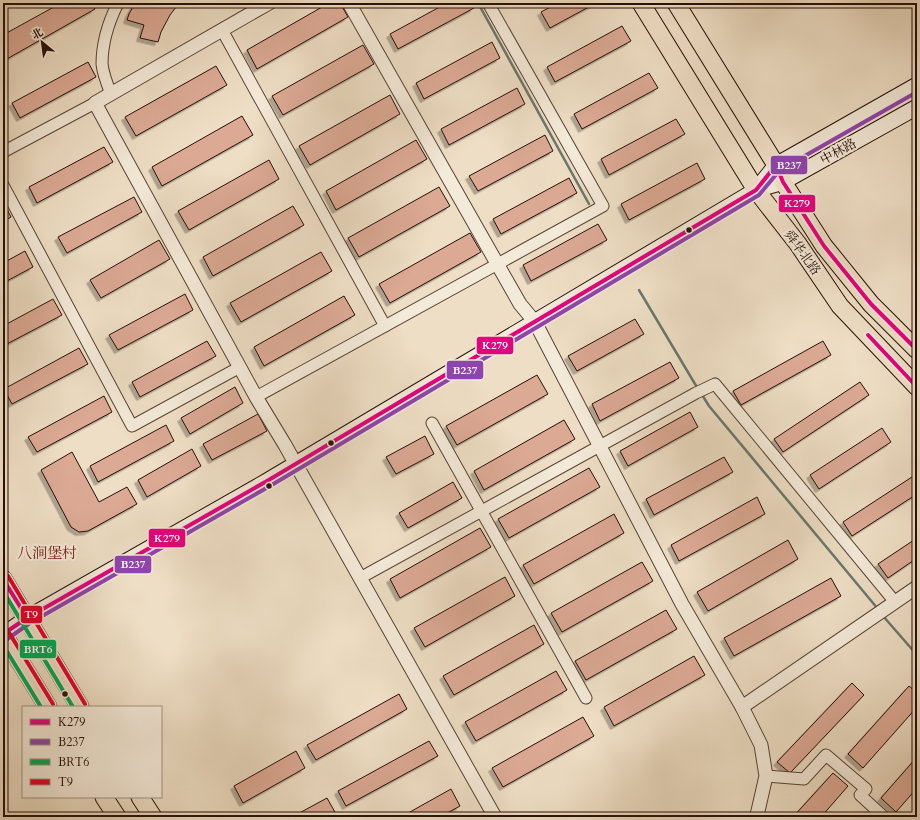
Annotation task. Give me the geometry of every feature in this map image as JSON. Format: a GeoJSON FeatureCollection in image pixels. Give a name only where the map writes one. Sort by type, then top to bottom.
{"type":"FeatureCollection","features":[{"type":"Feature","properties":{"kind":"main road","name":"舜华北路"},"geometry":{"type":"LineString","coordinates":[[641,3],[756,190],[798,244],[840,306],[917,387]]}},
{"type":"Feature","properties":{"kind":"main road","name":"舜华北路"},"geometry":{"type":"LineString","coordinates":[[676,3],[776,165],[783,182],[824,246],[871,304],[917,350]]}},
{"type":"Feature","properties":{"kind":"main road","name":"中林路"},"geometry":{"type":"LineString","coordinates":[[756,190],[776,165],[917,85]]}},
{"type":"Feature","properties":{"kind":"main road","name":"中林路"},"geometry":{"type":"LineString","coordinates":[[3,634],[27,618],[267,481],[756,190],[783,182],[917,107]]}},
{"type":"Feature","properties":{"kind":"main road"},"geometry":{"type":"LineString","coordinates":[[3,579],[79,706]]}},
{"type":"Feature","properties":{"kind":"main road"},"geometry":{"type":"LineString","coordinates":[[3,634],[47,706]]}},
{"type":"Feature","properties":{"kind":"main road"},"geometry":{"type":"LineString","coordinates":[[105,798],[117,817]]}},
{"type":"Feature","properties":{"kind":"main road"},"geometry":{"type":"LineString","coordinates":[[141,798],[153,817]]}},
{"type":"Feature","properties":{"kind":"street"},"geometry":{"type":"LineString","coordinates":[[111,94],[104,76],[102,64],[108,29],[118,3]]}},
{"type":"Feature","properties":{"kind":"street"},"geometry":{"type":"LineString","coordinates":[[3,152],[95,103],[269,3]]}},
{"type":"Feature","properties":{"kind":"street"},"geometry":{"type":"LineString","coordinates":[[350,3],[520,304],[535,322],[682,604],[742,707],[761,745],[766,776],[756,817]]}},
{"type":"Feature","properties":{"kind":"street"},"geometry":{"type":"LineString","coordinates":[[256,397],[603,206],[488,3]]}},
{"type":"Feature","properties":{"kind":"street"},"geometry":{"type":"LineString","coordinates":[[222,30],[385,326]]}},
{"type":"Feature","properties":{"kind":"street"},"geometry":{"type":"LineString","coordinates":[[95,103],[256,397],[495,817]]}},
{"type":"Feature","properties":{"kind":"street"},"geometry":{"type":"LineString","coordinates":[[3,185],[132,426],[240,367]]}},
{"type":"Feature","properties":{"kind":"street"},"geometry":{"type":"LineString","coordinates":[[360,578],[715,384],[885,609]]}},
{"type":"Feature","properties":{"kind":"street"},"geometry":{"type":"LineString","coordinates":[[432,423],[586,698]]}},
{"type":"Feature","properties":{"kind":"street"},"geometry":{"type":"LineString","coordinates":[[742,707],[917,587]]}},
{"type":"Feature","properties":{"kind":"street"},"geometry":{"type":"LineString","coordinates":[[766,776],[804,779],[826,754],[866,789],[860,795],[884,817]]}},
{"type":"Feature","properties":{"kind":"building"},"geometry":{"type":"Polygon","coordinates":[[[61,3],[92,3],[95,9],[5,60],[3,57],[3,35],[61,3]]]}},
{"type":"Feature","properties":{"kind":"building"},"geometry":{"type":"Polygon","coordinates":[[[142,3],[179,3],[170,15],[161,32],[158,42],[140,38],[144,25],[127,20],[134,5],[140,7],[142,3]]]}},
{"type":"Feature","properties":{"kind":"building"},"geometry":{"type":"Polygon","coordinates":[[[329,3],[340,3],[348,17],[257,69],[247,50],[329,3]]]}},
{"type":"Feature","properties":{"kind":"building"},"geometry":{"type":"Polygon","coordinates":[[[447,3],[471,3],[474,8],[398,49],[390,34],[447,3]]]}},
{"type":"Feature","properties":{"kind":"building"},"geometry":{"type":"Polygon","coordinates":[[[558,3],[596,3],[550,28],[541,12],[558,3]]]}},
{"type":"Feature","properties":{"kind":"building"},"geometry":{"type":"Polygon","coordinates":[[[622,26],[631,41],[555,82],[547,67],[622,26]]]}},
{"type":"Feature","properties":{"kind":"building"},"geometry":{"type":"Polygon","coordinates":[[[492,42],[500,58],[424,99],[416,83],[492,42]]]}},
{"type":"Feature","properties":{"kind":"building"},"geometry":{"type":"Polygon","coordinates":[[[363,45],[374,64],[283,115],[272,96],[363,45]]]}},
{"type":"Feature","properties":{"kind":"building"},"geometry":{"type":"Polygon","coordinates":[[[88,62],[96,77],[20,118],[12,103],[88,62]]]}},
{"type":"Feature","properties":{"kind":"building"},"geometry":{"type":"Polygon","coordinates":[[[216,66],[227,85],[136,136],[125,117],[216,66]]]}},
{"type":"Feature","properties":{"kind":"building"},"geometry":{"type":"Polygon","coordinates":[[[649,73],[658,88],[582,129],[574,114],[649,73]]]}},
{"type":"Feature","properties":{"kind":"building"},"geometry":{"type":"Polygon","coordinates":[[[517,88],[525,104],[449,145],[441,129],[517,88]]]}},
{"type":"Feature","properties":{"kind":"building"},"geometry":{"type":"Polygon","coordinates":[[[390,95],[400,114],[310,165],[299,146],[390,95]]]}},
{"type":"Feature","properties":{"kind":"building"},"geometry":{"type":"Polygon","coordinates":[[[242,116],[253,135],[162,186],[152,167],[242,116]]]}},
{"type":"Feature","properties":{"kind":"building"},"geometry":{"type":"Polygon","coordinates":[[[676,119],[685,134],[609,175],[601,159],[676,119]]]}},
{"type":"Feature","properties":{"kind":"building"},"geometry":{"type":"Polygon","coordinates":[[[545,135],[553,151],[478,191],[469,176],[545,135]]]}},
{"type":"Feature","properties":{"kind":"building"},"geometry":{"type":"Polygon","coordinates":[[[416,140],[427,159],[336,210],[326,191],[416,140]]]}},
{"type":"Feature","properties":{"kind":"building"},"geometry":{"type":"Polygon","coordinates":[[[104,147],[113,162],[37,203],[29,187],[104,147]]]}},
{"type":"Feature","properties":{"kind":"building"},"geometry":{"type":"Polygon","coordinates":[[[269,160],[279,179],[189,230],[178,211],[269,160]]]}},
{"type":"Feature","properties":{"kind":"building"},"geometry":{"type":"Polygon","coordinates":[[[697,163],[705,179],[629,220],[621,204],[697,163]]]}},
{"type":"Feature","properties":{"kind":"building"},"geometry":{"type":"Polygon","coordinates":[[[569,178],[577,193],[501,234],[493,219],[569,178]]]}},
{"type":"Feature","properties":{"kind":"building"},"geometry":{"type":"Polygon","coordinates":[[[439,187],[450,206],[359,257],[348,238],[439,187]]]}},
{"type":"Feature","properties":{"kind":"building"},"geometry":{"type":"Polygon","coordinates":[[[134,197],[142,212],[67,253],[58,237],[134,197]]]}},
{"type":"Feature","properties":{"kind":"building"},"geometry":{"type":"Polygon","coordinates":[[[3,202],[11,217],[3,222],[3,202]]]}},
{"type":"Feature","properties":{"kind":"building"},"geometry":{"type":"Polygon","coordinates":[[[293,206],[304,225],[213,276],[203,257],[293,206]]]}},
{"type":"Feature","properties":{"kind":"building"},"geometry":{"type":"Polygon","coordinates":[[[598,224],[607,240],[531,281],[523,265],[598,224]]]}},
{"type":"Feature","properties":{"kind":"building"},"geometry":{"type":"Polygon","coordinates":[[[470,233],[481,252],[390,303],[379,284],[470,233]]]}},
{"type":"Feature","properties":{"kind":"building"},"geometry":{"type":"Polygon","coordinates":[[[159,240],[170,259],[101,298],[90,280],[159,240]]]}},
{"type":"Feature","properties":{"kind":"building"},"geometry":{"type":"Polygon","coordinates":[[[25,251],[33,267],[3,283],[3,263],[25,251]]]}},
{"type":"Feature","properties":{"kind":"building"},"geometry":{"type":"Polygon","coordinates":[[[321,252],[332,271],[241,322],[230,303],[321,252]]]}},
{"type":"Feature","properties":{"kind":"building"},"geometry":{"type":"Polygon","coordinates":[[[185,294],[193,310],[118,350],[109,335],[185,294]]]}},
{"type":"Feature","properties":{"kind":"building"},"geometry":{"type":"Polygon","coordinates":[[[344,296],[355,315],[264,366],[254,347],[344,296]]]}},
{"type":"Feature","properties":{"kind":"building"},"geometry":{"type":"Polygon","coordinates":[[[53,299],[62,315],[3,346],[3,326],[53,299]]]}},
{"type":"Feature","properties":{"kind":"building"},"geometry":{"type":"Polygon","coordinates":[[[635,319],[644,334],[577,371],[568,356],[635,319]]]}},
{"type":"Feature","properties":{"kind":"building"},"geometry":{"type":"Polygon","coordinates":[[[207,341],[216,356],[140,397],[132,382],[207,341]]]}},
{"type":"Feature","properties":{"kind":"building"},"geometry":{"type":"Polygon","coordinates":[[[823,341],[831,355],[741,405],[733,391],[823,341]]]}},
{"type":"Feature","properties":{"kind":"building"},"geometry":{"type":"Polygon","coordinates":[[[79,348],[88,364],[12,404],[4,389],[79,348]]]}},
{"type":"Feature","properties":{"kind":"building"},"geometry":{"type":"Polygon","coordinates":[[[670,362],[679,378],[600,421],[592,404],[670,362]]]}},
{"type":"Feature","properties":{"kind":"building"},"geometry":{"type":"Polygon","coordinates":[[[537,375],[548,394],[457,445],[446,426],[537,375]]]}},
{"type":"Feature","properties":{"kind":"building"},"geometry":{"type":"Polygon","coordinates":[[[860,382],[869,395],[783,452],[774,439],[860,382]]]}},
{"type":"Feature","properties":{"kind":"building"},"geometry":{"type":"Polygon","coordinates":[[[235,387],[243,403],[190,434],[181,418],[235,387]]]}},
{"type":"Feature","properties":{"kind":"building"},"geometry":{"type":"Polygon","coordinates":[[[104,396],[112,412],[37,452],[28,437],[104,396]]]}},
{"type":"Feature","properties":{"kind":"building"},"geometry":{"type":"Polygon","coordinates":[[[690,412],[698,427],[628,466],[620,451],[690,412]]]}},
{"type":"Feature","properties":{"kind":"building"},"geometry":{"type":"Polygon","coordinates":[[[258,414],[267,431],[212,460],[203,444],[258,414]]]}},
{"type":"Feature","properties":{"kind":"building"},"geometry":{"type":"Polygon","coordinates":[[[564,420],[575,439],[484,490],[474,471],[564,420]]]}},
{"type":"Feature","properties":{"kind":"building"},"geometry":{"type":"Polygon","coordinates":[[[166,425],[174,441],[98,482],[90,466],[166,425]]]}},
{"type":"Feature","properties":{"kind":"building"},"geometry":{"type":"Polygon","coordinates":[[[882,428],[891,442],[819,489],[810,475],[882,428]]]}},
{"type":"Feature","properties":{"kind":"building"},"geometry":{"type":"Polygon","coordinates":[[[425,436],[434,454],[396,474],[386,457],[425,436]]]}},
{"type":"Feature","properties":{"kind":"building"},"geometry":{"type":"Polygon","coordinates":[[[192,449],[201,466],[147,497],[138,480],[192,449]]]}},
{"type":"Feature","properties":{"kind":"building"},"geometry":{"type":"Polygon","coordinates":[[[72,452],[99,502],[127,487],[137,504],[88,531],[79,532],[71,527],[41,470],[72,452]]]}},
{"type":"Feature","properties":{"kind":"building"},"geometry":{"type":"Polygon","coordinates":[[[724,457],[733,472],[654,515],[646,499],[724,457]]]}},
{"type":"Feature","properties":{"kind":"building"},"geometry":{"type":"Polygon","coordinates":[[[589,468],[600,487],[509,538],[498,519],[589,468]]]}},
{"type":"Feature","properties":{"kind":"building"},"geometry":{"type":"Polygon","coordinates":[[[915,475],[917,478],[917,494],[852,536],[843,522],[915,475]]]}},
{"type":"Feature","properties":{"kind":"building"},"geometry":{"type":"Polygon","coordinates":[[[453,482],[462,498],[408,528],[399,513],[453,482]]]}},
{"type":"Feature","properties":{"kind":"building"},"geometry":{"type":"Polygon","coordinates":[[[757,497],[765,514],[679,561],[671,545],[757,497]]]}},
{"type":"Feature","properties":{"kind":"building"},"geometry":{"type":"Polygon","coordinates":[[[614,514],[624,533],[534,584],[523,565],[614,514]]]}},
{"type":"Feature","properties":{"kind":"building"},"geometry":{"type":"Polygon","coordinates":[[[480,528],[491,547],[400,598],[390,579],[480,528]]]}},
{"type":"Feature","properties":{"kind":"building"},"geometry":{"type":"Polygon","coordinates":[[[917,538],[917,558],[888,578],[878,564],[917,538]]]}},
{"type":"Feature","properties":{"kind":"building"},"geometry":{"type":"Polygon","coordinates":[[[788,540],[798,559],[708,611],[697,592],[788,540]]]}},
{"type":"Feature","properties":{"kind":"building"},"geometry":{"type":"Polygon","coordinates":[[[642,562],[653,581],[562,632],[551,613],[642,562]]]}},
{"type":"Feature","properties":{"kind":"building"},"geometry":{"type":"Polygon","coordinates":[[[505,577],[515,596],[425,647],[414,628],[505,577]]]}},
{"type":"Feature","properties":{"kind":"building"},"geometry":{"type":"Polygon","coordinates":[[[831,578],[841,596],[734,656],[724,638],[831,578]]]}},
{"type":"Feature","properties":{"kind":"building"},"geometry":{"type":"Polygon","coordinates":[[[666,610],[677,629],[586,680],[575,661],[666,610]]]}},
{"type":"Feature","properties":{"kind":"building"},"geometry":{"type":"Polygon","coordinates":[[[534,625],[544,644],[454,695],[443,676],[534,625]]]}},
{"type":"Feature","properties":{"kind":"building"},"geometry":{"type":"Polygon","coordinates":[[[694,656],[705,675],[614,726],[604,707],[694,656]]]}},
{"type":"Feature","properties":{"kind":"building"},"geometry":{"type":"Polygon","coordinates":[[[556,671],[567,690],[476,741],[465,722],[556,671]]]}},
{"type":"Feature","properties":{"kind":"building"},"geometry":{"type":"Polygon","coordinates":[[[852,683],[864,695],[790,773],[777,762],[852,683]]]}},
{"type":"Feature","properties":{"kind":"building"},"geometry":{"type":"Polygon","coordinates":[[[909,686],[917,693],[917,707],[863,768],[848,754],[909,686]]]}},
{"type":"Feature","properties":{"kind":"building"},"geometry":{"type":"Polygon","coordinates":[[[399,694],[407,709],[316,760],[307,745],[399,694]]]}},
{"type":"Feature","properties":{"kind":"building"},"geometry":{"type":"Polygon","coordinates":[[[583,717],[594,736],[503,787],[492,768],[583,717]]]}},
{"type":"Feature","properties":{"kind":"building"},"geometry":{"type":"Polygon","coordinates":[[[429,741],[438,756],[346,806],[338,791],[429,741]]]}},
{"type":"Feature","properties":{"kind":"building"},"geometry":{"type":"Polygon","coordinates":[[[296,751],[305,768],[243,803],[234,786],[296,751]]]}},
{"type":"Feature","properties":{"kind":"building"},"geometry":{"type":"Polygon","coordinates":[[[917,757],[917,788],[896,812],[881,798],[917,757]]]}},
{"type":"Feature","properties":{"kind":"building"},"geometry":{"type":"Polygon","coordinates":[[[833,773],[848,786],[821,817],[793,817],[833,773]]]}},
{"type":"Feature","properties":{"kind":"building"},"geometry":{"type":"Polygon","coordinates":[[[451,789],[460,806],[440,817],[401,817],[451,789]]]}},
{"type":"Feature","properties":{"kind":"building"},"geometry":{"type":"Polygon","coordinates":[[[327,798],[336,814],[331,817],[292,817],[327,798]]]}},
{"type":"Feature","properties":{"kind":"waterway"},"geometry":{"type":"LineString","coordinates":[[478,3],[589,204]]}},
{"type":"Feature","properties":{"kind":"waterway"},"geometry":{"type":"LineString","coordinates":[[639,290],[698,389]]}},
{"type":"Feature","properties":{"kind":"waterway"},"geometry":{"type":"LineString","coordinates":[[701,393],[709,406],[878,609]]}},
{"type":"Feature","properties":{"kind":"waterway"},"geometry":{"type":"LineString","coordinates":[[883,616],[917,655]]}},
{"type":"Feature","properties":{"kind":"transit line","name":"B237"},"geometry":{"type":"LineString","coordinates":[[6,640],[30,623],[270,486],[759,195],[780,170],[917,92]]}},
{"type":"Feature","properties":{"kind":"transit line","name":"K279"},"geometry":{"type":"LineString","coordinates":[[3,634],[27,618],[267,481],[756,190],[776,165],[783,182],[824,246],[871,304],[917,350]]}},
{"type":"Feature","properties":{"kind":"transit line","name":"K279"},"geometry":{"type":"LineString","coordinates":[[868,335],[917,387]]}},
{"type":"Feature","properties":{"kind":"transit line","name":"T9"},"geometry":{"type":"LineString","coordinates":[[8,576],[85,704]]}},
{"type":"Feature","properties":{"kind":"transit line","name":"K279"},"geometry":{"type":"LineString","coordinates":[[3,579],[27,618]]}},
{"type":"Feature","properties":{"kind":"transit line","name":"BRT6"},"geometry":{"type":"LineString","coordinates":[[3,591],[72,706]]}},
{"type":"Feature","properties":{"kind":"transit line","name":"T9"},"geometry":{"type":"LineString","coordinates":[[8,631],[53,704]]}},
{"type":"Feature","properties":{"kind":"transit line","name":"BRT6"},"geometry":{"type":"LineString","coordinates":[[3,645],[40,706]]}},
{"type":"Feature","properties":{"kind":"district","name":"八涧堡村"},"geometry":{"type":"Point","coordinates":[47,553]}}]}
